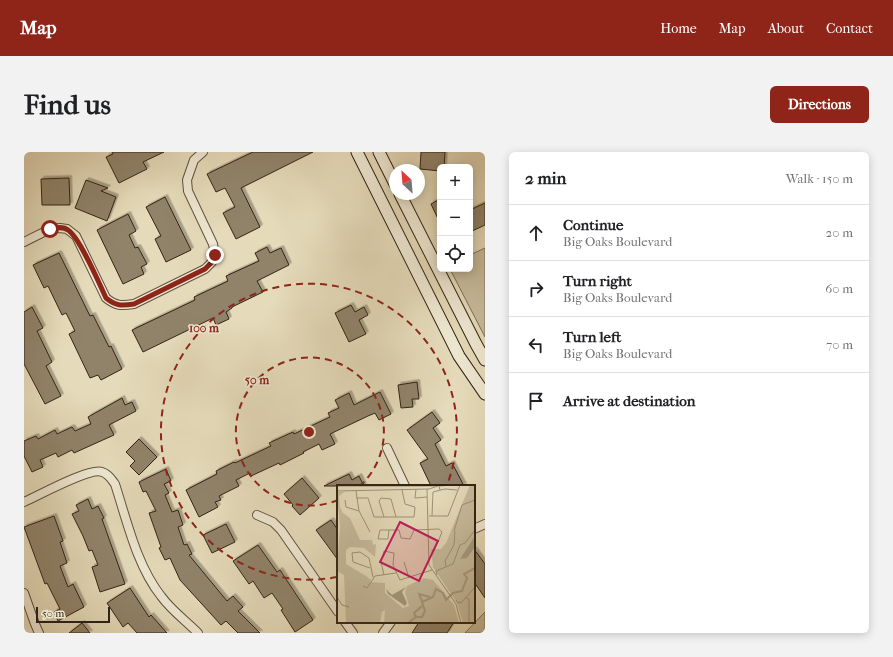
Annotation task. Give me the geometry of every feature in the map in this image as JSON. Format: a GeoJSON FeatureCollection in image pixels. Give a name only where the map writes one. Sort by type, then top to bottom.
{"type":"FeatureCollection","features":[{"type":"Feature","properties":{"kind":"main road"},"geometry":{"type":"LineString","coordinates":[[357,152],[459,356],[485,394]]}},
{"type":"Feature","properties":{"kind":"main road"},"geometry":{"type":"LineString","coordinates":[[379,152],[389,172]]}},
{"type":"Feature","properties":{"kind":"main road"},"geometry":{"type":"LineString","coordinates":[[403,200],[485,360]]}},
{"type":"Feature","properties":{"kind":"street"},"geometry":{"type":"LineString","coordinates":[[24,242],[50,229],[67,229],[76,236],[106,298],[114,304],[124,306],[134,304],[205,269],[212,262],[215,255],[213,244],[188,191],[187,180],[194,160],[203,152]]}},
{"type":"Feature","properties":{"kind":"street"},"geometry":{"type":"LineString","coordinates":[[386,448],[404,485]]}},
{"type":"Feature","properties":{"kind":"street"},"geometry":{"type":"LineString","coordinates":[[24,502],[88,472],[101,471],[110,476],[115,484],[139,556],[150,580],[161,597],[198,633]]}},
{"type":"Feature","properties":{"kind":"street"},"geometry":{"type":"LineString","coordinates":[[257,515],[273,522],[281,530],[337,611]]}},
{"type":"Feature","properties":{"kind":"street"},"geometry":{"type":"LineString","coordinates":[[475,529],[485,524]]}},
{"type":"Feature","properties":{"kind":"street"},"geometry":{"type":"LineString","coordinates":[[24,593],[39,633]]}},
{"type":"Feature","properties":{"kind":"street"},"geometry":{"type":"LineString","coordinates":[[346,623],[353,633]]}},
{"type":"Feature","properties":{"kind":"street"},"geometry":{"type":"LineString","coordinates":[[383,633],[390,623]]}},
{"type":"Feature","properties":{"kind":"shaded area"},"geometry":{"type":"Polygon","coordinates":[[[485,248],[485,337],[452,272],[473,272],[473,254],[485,248]]]}},
{"type":"Feature","properties":{"kind":"shaded area"},"geometry":{"type":"Polygon","coordinates":[[[485,612],[485,633],[465,633],[475,623],[485,612]]]}},
{"type":"Feature","properties":{"kind":"building"},"geometry":{"type":"Polygon","coordinates":[[[112,152],[164,152],[143,162],[147,169],[119,183],[106,157],[113,154],[112,152]]]}},
{"type":"Feature","properties":{"kind":"building"},"geometry":{"type":"Polygon","coordinates":[[[253,152],[313,152],[241,188],[260,227],[236,239],[223,213],[235,207],[225,188],[216,192],[207,174],[253,152]]]}},
{"type":"Feature","properties":{"kind":"building"},"geometry":{"type":"Polygon","coordinates":[[[421,152],[445,152],[444,164],[437,164],[437,171],[425,170],[425,164],[420,164],[421,152]]]}},
{"type":"Feature","properties":{"kind":"building"},"geometry":{"type":"Polygon","coordinates":[[[69,178],[70,205],[42,205],[41,179],[69,178]]]}},
{"type":"Feature","properties":{"kind":"building"},"geometry":{"type":"Polygon","coordinates":[[[86,180],[108,188],[101,191],[116,197],[107,221],[75,208],[86,180]]]}},
{"type":"Feature","properties":{"kind":"building"},"geometry":{"type":"Polygon","coordinates":[[[165,197],[191,250],[166,262],[155,239],[161,236],[146,207],[165,197]]]}},
{"type":"Feature","properties":{"kind":"building"},"geometry":{"type":"Polygon","coordinates":[[[437,201],[437,217],[431,204],[437,201]]]}},
{"type":"Feature","properties":{"kind":"building"},"geometry":{"type":"Polygon","coordinates":[[[485,203],[485,225],[473,231],[473,209],[485,203]]]}},
{"type":"Feature","properties":{"kind":"building"},"geometry":{"type":"Polygon","coordinates":[[[128,214],[136,231],[129,235],[135,248],[138,247],[147,264],[141,267],[144,274],[123,284],[97,230],[128,214]]]}},
{"type":"Feature","properties":{"kind":"building"},"geometry":{"type":"Polygon","coordinates":[[[267,247],[270,253],[281,248],[289,265],[257,281],[263,292],[232,307],[226,312],[229,319],[216,325],[213,318],[143,352],[132,330],[195,300],[194,297],[228,281],[226,276],[259,261],[255,253],[267,247]]]}},
{"type":"Feature","properties":{"kind":"building"},"geometry":{"type":"Polygon","coordinates":[[[59,253],[90,316],[93,315],[122,369],[101,380],[98,375],[90,378],[69,334],[75,331],[66,313],[62,315],[48,286],[44,288],[33,265],[59,253]]]}},
{"type":"Feature","properties":{"kind":"building"},"geometry":{"type":"Polygon","coordinates":[[[351,305],[355,312],[364,307],[368,315],[359,320],[366,334],[349,342],[335,313],[351,305]]]}},
{"type":"Feature","properties":{"kind":"building"},"geometry":{"type":"Polygon","coordinates":[[[32,307],[43,328],[37,331],[52,362],[46,366],[61,396],[45,404],[24,364],[24,312],[32,307]]]}},
{"type":"Feature","properties":{"kind":"building"},"geometry":{"type":"Polygon","coordinates":[[[417,382],[419,399],[412,399],[413,407],[401,408],[398,385],[417,382]]]}},
{"type":"Feature","properties":{"kind":"building"},"geometry":{"type":"Polygon","coordinates":[[[380,392],[391,414],[379,420],[375,413],[330,434],[335,444],[322,450],[319,444],[280,465],[279,463],[251,476],[250,473],[236,480],[239,486],[219,496],[221,500],[215,502],[218,507],[199,517],[186,490],[217,474],[216,471],[271,446],[269,443],[293,432],[294,434],[330,417],[328,413],[339,408],[335,400],[349,393],[354,405],[380,392]]]}},
{"type":"Feature","properties":{"kind":"building"},"geometry":{"type":"Polygon","coordinates":[[[122,398],[125,405],[132,402],[136,411],[109,425],[114,435],[74,453],[72,450],[58,457],[56,453],[40,460],[43,467],[32,472],[24,456],[24,441],[36,436],[38,439],[55,430],[57,434],[72,427],[75,431],[91,424],[88,417],[122,398]]]}},
{"type":"Feature","properties":{"kind":"building"},"geometry":{"type":"Polygon","coordinates":[[[432,412],[440,423],[433,428],[441,440],[435,444],[446,466],[452,463],[463,485],[431,485],[420,463],[428,459],[407,430],[432,412]]]}},
{"type":"Feature","properties":{"kind":"building"},"geometry":{"type":"Polygon","coordinates":[[[139,439],[157,457],[139,475],[130,466],[135,461],[126,452],[139,439]]]}},
{"type":"Feature","properties":{"kind":"building"},"geometry":{"type":"Polygon","coordinates":[[[166,469],[171,481],[164,484],[169,493],[165,495],[172,512],[178,510],[183,525],[178,527],[184,545],[187,544],[192,554],[189,555],[227,601],[233,596],[243,607],[238,611],[260,633],[238,633],[226,621],[221,625],[180,580],[170,558],[165,560],[159,548],[161,547],[149,513],[156,511],[146,491],[143,492],[139,482],[166,469]]]}},
{"type":"Feature","properties":{"kind":"building"},"geometry":{"type":"Polygon","coordinates":[[[349,474],[352,480],[359,476],[364,485],[337,485],[324,486],[349,474]]]}},
{"type":"Feature","properties":{"kind":"building"},"geometry":{"type":"Polygon","coordinates":[[[302,478],[319,498],[300,515],[284,494],[302,478]]]}},
{"type":"Feature","properties":{"kind":"building"},"geometry":{"type":"Polygon","coordinates":[[[88,499],[92,509],[98,506],[104,518],[102,519],[125,584],[100,592],[92,567],[98,565],[92,550],[89,551],[72,514],[79,511],[76,505],[88,499]]]}},
{"type":"Feature","properties":{"kind":"building"},"geometry":{"type":"Polygon","coordinates":[[[54,516],[63,541],[60,542],[67,563],[60,566],[68,587],[73,584],[84,607],[58,621],[54,612],[60,609],[47,583],[45,584],[24,527],[54,516]]]}},
{"type":"Feature","properties":{"kind":"building"},"geometry":{"type":"Polygon","coordinates":[[[331,520],[337,529],[337,559],[316,530],[331,520]]]}},
{"type":"Feature","properties":{"kind":"building"},"geometry":{"type":"Polygon","coordinates":[[[226,524],[235,542],[212,553],[203,535],[226,524]]]}},
{"type":"Feature","properties":{"kind":"building"},"geometry":{"type":"Polygon","coordinates":[[[258,545],[277,572],[280,570],[313,620],[295,632],[281,610],[283,609],[272,593],[264,598],[253,581],[249,584],[233,561],[258,545]]]}},
{"type":"Feature","properties":{"kind":"building"},"geometry":{"type":"Polygon","coordinates":[[[475,550],[485,564],[485,598],[475,583],[475,550]]]}},
{"type":"Feature","properties":{"kind":"building"},"geometry":{"type":"Polygon","coordinates":[[[130,588],[149,617],[151,615],[167,633],[137,633],[128,623],[123,627],[107,603],[130,588]]]}},
{"type":"Feature","properties":{"kind":"building"},"geometry":{"type":"Polygon","coordinates":[[[82,623],[90,633],[69,633],[82,623]]]}},
{"type":"Feature","properties":{"kind":"building"},"geometry":{"type":"Polygon","coordinates":[[[418,623],[453,623],[447,633],[412,633],[418,623]]]}},
{"type":"Feature","properties":{"kind":"route"},"geometry":{"type":"LineString","coordinates":[[50,229],[67,229],[76,236],[106,298],[114,304],[124,306],[134,304],[205,269],[212,262],[215,255]]}}]}
